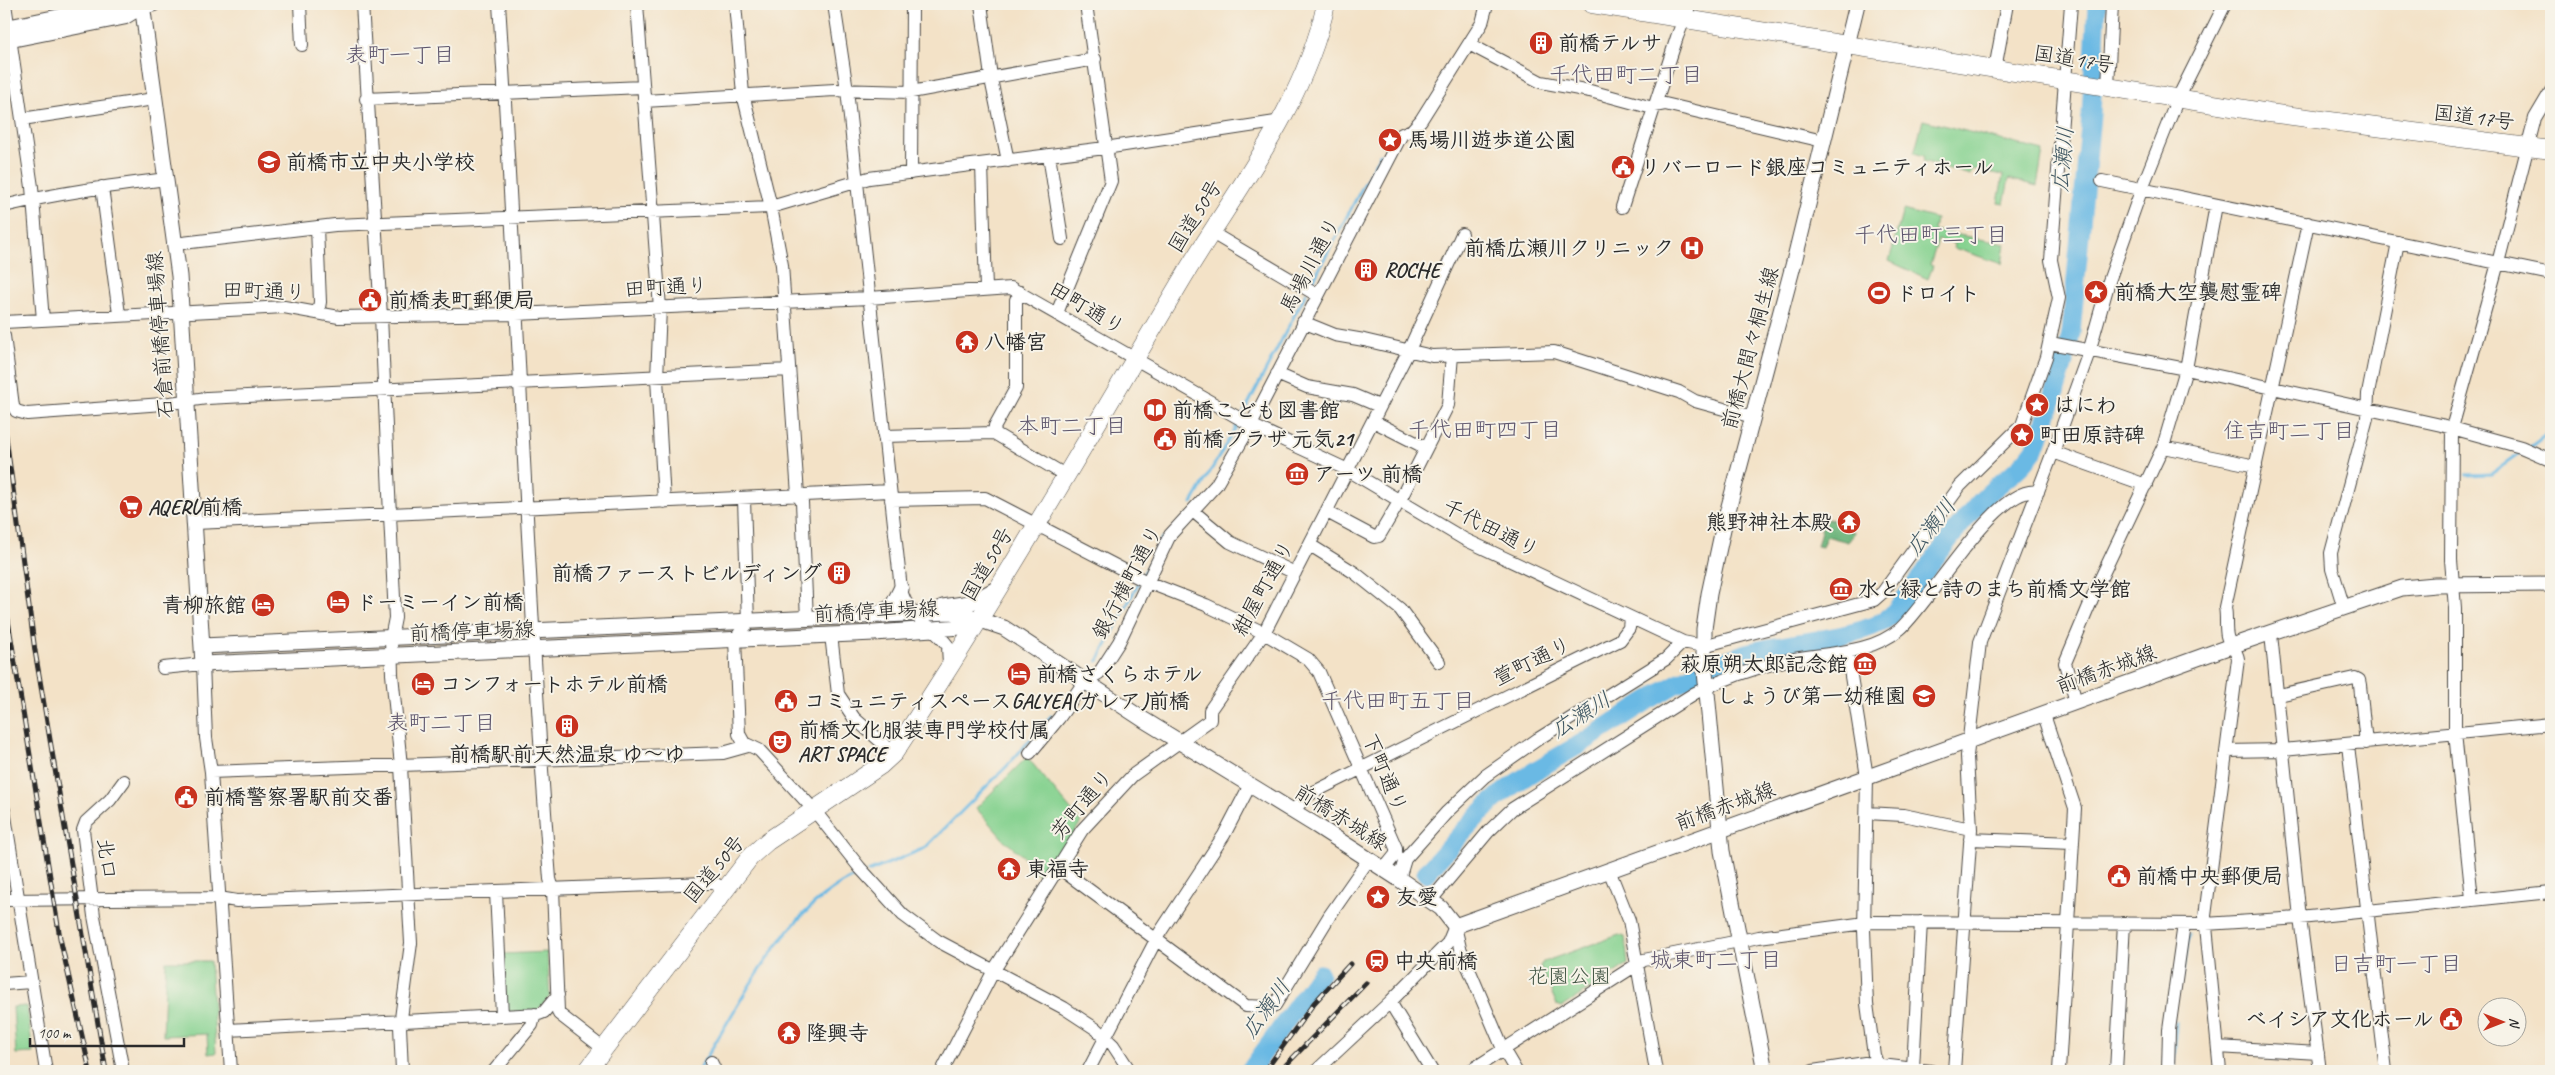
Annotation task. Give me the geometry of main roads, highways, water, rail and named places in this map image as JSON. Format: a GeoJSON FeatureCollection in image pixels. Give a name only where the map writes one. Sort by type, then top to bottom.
{"type":"FeatureCollection","features":[{"type":"Feature","properties":{"kind":"highway","name":"国道50号"},"geometry":{"type":"LineString","coordinates":[[587,1071],[724,889],[758,848],[881,765],[894,752],[980,620],[1134,360],[1282,121],[1310,62],[1326,4]]}},
{"type":"Feature","properties":{"kind":"highway","name":"国道17号"},"geometry":{"type":"LineString","coordinates":[[1592,4],[1687,12],[1847,46],[2072,82],[2329,122],[2551,150]]}},
{"type":"Feature","properties":{"kind":"main road"},"geometry":{"type":"LineString","coordinates":[[6,34],[122,4],[146,4]]}},
{"type":"Feature","properties":{"kind":"main road","name":"石倉前橋停車場線"},"geometry":{"type":"LineString","coordinates":[[146,4],[154,99],[166,179],[181,311],[203,664]]}},
{"type":"Feature","properties":{"kind":"main road","name":"前橋大間々桐生線"},"geometry":{"type":"LineString","coordinates":[[1720,831],[1703,654],[1709,594],[1857,4]]}},
{"type":"Feature","properties":{"kind":"main road","name":"前橋赤城線"},"geometry":{"type":"LineString","coordinates":[[980,620],[1004,628],[1144,720],[1181,741],[1399,878],[1431,900],[1455,926],[2232,646],[2402,588],[2453,585],[2551,584]]}},
{"type":"Feature","properties":{"kind":"main road"},"geometry":{"type":"LineString","coordinates":[[898,631],[909,615],[934,608],[970,603],[999,587]]}},
{"type":"Feature","properties":{"kind":"main road"},"geometry":{"type":"LineString","coordinates":[[867,618],[888,610],[902,593],[909,615]]}},
{"type":"Feature","properties":{"kind":"main road","name":"前橋停車場線"},"geometry":{"type":"LineString","coordinates":[[202,646],[867,618],[950,612],[980,620]]}},
{"type":"Feature","properties":{"kind":"main road","name":"前橋停車場線"},"geometry":{"type":"LineString","coordinates":[[203,664],[831,635],[962,627],[980,620]]}},
{"type":"Feature","properties":{"kind":"main road"},"geometry":{"type":"LineString","coordinates":[[1720,831],[1722,850],[1765,1071]]}},
{"type":"Feature","properties":{"kind":"waterway","name":"広瀬川"},"geometry":{"type":"LineString","coordinates":[[1426,873],[1476,818],[1503,793],[1536,770],[1660,693],[1701,671],[1744,654],[1862,630],[1878,624],[1892,615],[1970,513],[2017,470],[2035,449],[2064,363],[2071,333],[2091,115],[2097,4]]}},
{"type":"Feature","properties":{"kind":"waterway"},"geometry":{"type":"LineString","coordinates":[[1309,288],[1380,154]]}},
{"type":"Feature","properties":{"kind":"waterway"},"geometry":{"type":"LineString","coordinates":[[1242,416],[1306,293]]}},
{"type":"Feature","properties":{"kind":"waterway"},"geometry":{"type":"LineString","coordinates":[[1192,503],[1239,422]]}},
{"type":"Feature","properties":{"kind":"waterway"},"geometry":{"type":"LineString","coordinates":[[2530,447],[2551,431]]}},
{"type":"Feature","properties":{"kind":"waterway"},"geometry":{"type":"LineString","coordinates":[[2466,475],[2491,474],[2522,452]]}},
{"type":"Feature","properties":{"kind":"waterway"},"geometry":{"type":"LineString","coordinates":[[1142,577],[1162,538]]}},
{"type":"Feature","properties":{"kind":"waterway"},"geometry":{"type":"LineString","coordinates":[[1098,661],[1139,582]]}},
{"type":"Feature","properties":{"kind":"waterway"},"geometry":{"type":"LineString","coordinates":[[868,872],[925,848],[1008,765],[1051,716]]}},
{"type":"Feature","properties":{"kind":"waterway"},"geometry":{"type":"LineString","coordinates":[[698,1071],[748,987],[788,931],[810,907],[835,888],[862,874]]}},
{"type":"Feature","properties":{"kind":"waterway"},"geometry":{"type":"LineString","coordinates":[[2183,976],[2189,935]]}},
{"type":"Feature","properties":{"kind":"waterway","name":"広瀬川"},"geometry":{"type":"LineString","coordinates":[[1250,1071],[1320,974]]}},
{"type":"Feature","properties":{"kind":"waterway"},"geometry":{"type":"LineString","coordinates":[[2174,1071],[2176,1022]]}},
{"type":"Feature","properties":{"kind":"railway"},"geometry":{"type":"LineString","coordinates":[[4,422],[35,651],[106,1071]]}},
{"type":"Feature","properties":{"kind":"railway"},"geometry":{"type":"LineString","coordinates":[[4,596],[60,938],[90,1071]]}},
{"type":"Feature","properties":{"kind":"railway"},"geometry":{"type":"LineString","coordinates":[[1265,1071],[1314,1003],[1350,964]]}},
{"type":"Feature","properties":{"kind":"railway"},"geometry":{"type":"LineString","coordinates":[[1280,1071],[1366,983]]}},
{"type":"Feature","properties":{"kind":"place","name":"前橋テルサ"},"geometry":{"type":"Point","coordinates":[1541,43]}},
{"type":"Feature","properties":{"kind":"place","name":"馬場川遊歩道公園"},"geometry":{"type":"Point","coordinates":[1390,140]}},
{"type":"Feature","properties":{"kind":"place","name":"前橋市立中央小学校"},"geometry":{"type":"Point","coordinates":[269,162]}},
{"type":"Feature","properties":{"kind":"place","name":"リバーロード銀座コミュニティホール"},"geometry":{"type":"Point","coordinates":[1623,167]}},
{"type":"Feature","properties":{"kind":"place","name":"前橋広瀬川クリニック"},"geometry":{"type":"Point","coordinates":[1692,248]}},
{"type":"Feature","properties":{"kind":"place","name":"ROCHE"},"geometry":{"type":"Point","coordinates":[1366,270]}},
{"type":"Feature","properties":{"kind":"place","name":"前橋大空襲慰霊碑"},"geometry":{"type":"Point","coordinates":[2096,292]}},
{"type":"Feature","properties":{"kind":"place","name":"ドロイト"},"geometry":{"type":"Point","coordinates":[1879,293]}},
{"type":"Feature","properties":{"kind":"place","name":"前橋表町郵便局"},"geometry":{"type":"Point","coordinates":[370,300]}},
{"type":"Feature","properties":{"kind":"place","name":"八幡宮"},"geometry":{"type":"Point","coordinates":[967,342]}},
{"type":"Feature","properties":{"kind":"place","name":"はにわ"},"geometry":{"type":"Point","coordinates":[2037,405]}},
{"type":"Feature","properties":{"kind":"place","name":"前橋こども図書館"},"geometry":{"type":"Point","coordinates":[1155,410]}},
{"type":"Feature","properties":{"kind":"place","name":"町田原詩碑"},"geometry":{"type":"Point","coordinates":[2022,435]}},
{"type":"Feature","properties":{"kind":"place","name":"前橋プラザ 元気21"},"geometry":{"type":"Point","coordinates":[1165,439]}},
{"type":"Feature","properties":{"kind":"place","name":"アーツ 前橋"},"geometry":{"type":"Point","coordinates":[1297,474]}},
{"type":"Feature","properties":{"kind":"place","name":"AQERU前橋"},"geometry":{"type":"Point","coordinates":[131,507]}},
{"type":"Feature","properties":{"kind":"place","name":"熊野神社本殿"},"geometry":{"type":"Point","coordinates":[1849,522]}},
{"type":"Feature","properties":{"kind":"place","name":"前橋ファーストビルディング"},"geometry":{"type":"Point","coordinates":[839,573]}},
{"type":"Feature","properties":{"kind":"place","name":"水と緑と詩のまち前橋文学館"},"geometry":{"type":"Point","coordinates":[1841,589]}},
{"type":"Feature","properties":{"kind":"place","name":"ドーミーイン前橋"},"geometry":{"type":"Point","coordinates":[338,602]}},
{"type":"Feature","properties":{"kind":"place","name":"青柳旅館"},"geometry":{"type":"Point","coordinates":[263,605]}},
{"type":"Feature","properties":{"kind":"place","name":"萩原朔太郎記念館"},"geometry":{"type":"Point","coordinates":[1865,664]}},
{"type":"Feature","properties":{"kind":"place","name":"前橋さくらホテル"},"geometry":{"type":"Point","coordinates":[1019,674]}},
{"type":"Feature","properties":{"kind":"place","name":"コンフォートホテル前橋"},"geometry":{"type":"Point","coordinates":[423,684]}},
{"type":"Feature","properties":{"kind":"place","name":"しょうび第一幼稚園"},"geometry":{"type":"Point","coordinates":[1924,696]}},
{"type":"Feature","properties":{"kind":"place","name":"コミュニティスペースGALYEA(ガレア)前橋"},"geometry":{"type":"Point","coordinates":[786,701]}},
{"type":"Feature","properties":{"kind":"place","name":"前橋駅前天然温泉 ゆ～ゆ"},"geometry":{"type":"Point","coordinates":[567,726]}},
{"type":"Feature","properties":{"kind":"place","name":"前橋文化服装専門学校付属 ART SPACE"},"geometry":{"type":"Point","coordinates":[780,742]}},
{"type":"Feature","properties":{"kind":"place","name":"前橋警察署駅前交番"},"geometry":{"type":"Point","coordinates":[186,797]}},
{"type":"Feature","properties":{"kind":"place","name":"東福寺"},"geometry":{"type":"Point","coordinates":[1009,869]}},
{"type":"Feature","properties":{"kind":"place","name":"前橋中央郵便局"},"geometry":{"type":"Point","coordinates":[2119,876]}},
{"type":"Feature","properties":{"kind":"place","name":"友愛"},"geometry":{"type":"Point","coordinates":[1378,897]}},
{"type":"Feature","properties":{"kind":"place","name":"中央前橋"},"geometry":{"type":"Point","coordinates":[1377,961]}},
{"type":"Feature","properties":{"kind":"place","name":"ベイシア文化ホール"},"geometry":{"type":"Point","coordinates":[2451,1019]}},
{"type":"Feature","properties":{"kind":"place","name":"隆興寺"},"geometry":{"type":"Point","coordinates":[789,1033]}},
{"type":"Feature","properties":{"kind":"district","name":"表町一丁目"},"geometry":{"type":"Point","coordinates":[400,55]}},
{"type":"Feature","properties":{"kind":"district","name":"千代田町二丁目"},"geometry":{"type":"Point","coordinates":[1626,75]}},
{"type":"Feature","properties":{"kind":"district","name":"千代田町三丁目"},"geometry":{"type":"Point","coordinates":[1931,235]}},
{"type":"Feature","properties":{"kind":"district","name":"本町二丁目"},"geometry":{"type":"Point","coordinates":[1072,426]}},
{"type":"Feature","properties":{"kind":"district","name":"千代田町四丁目"},"geometry":{"type":"Point","coordinates":[1485,430]}},
{"type":"Feature","properties":{"kind":"district","name":"住吉町二丁目"},"geometry":{"type":"Point","coordinates":[2289,431]}},
{"type":"Feature","properties":{"kind":"district","name":"千代田町五丁目"},"geometry":{"type":"Point","coordinates":[1398,701]}},
{"type":"Feature","properties":{"kind":"district","name":"表町二丁目"},"geometry":{"type":"Point","coordinates":[441,723]}},
{"type":"Feature","properties":{"kind":"district","name":"城東町二丁目"},"geometry":{"type":"Point","coordinates":[1716,960]}},
{"type":"Feature","properties":{"kind":"district","name":"日吉町一丁目"},"geometry":{"type":"Point","coordinates":[2396,964]}},
{"type":"Feature","properties":{"kind":"park label","name":"花園公園"},"geometry":{"type":"Point","coordinates":[1569,976]}}]}
